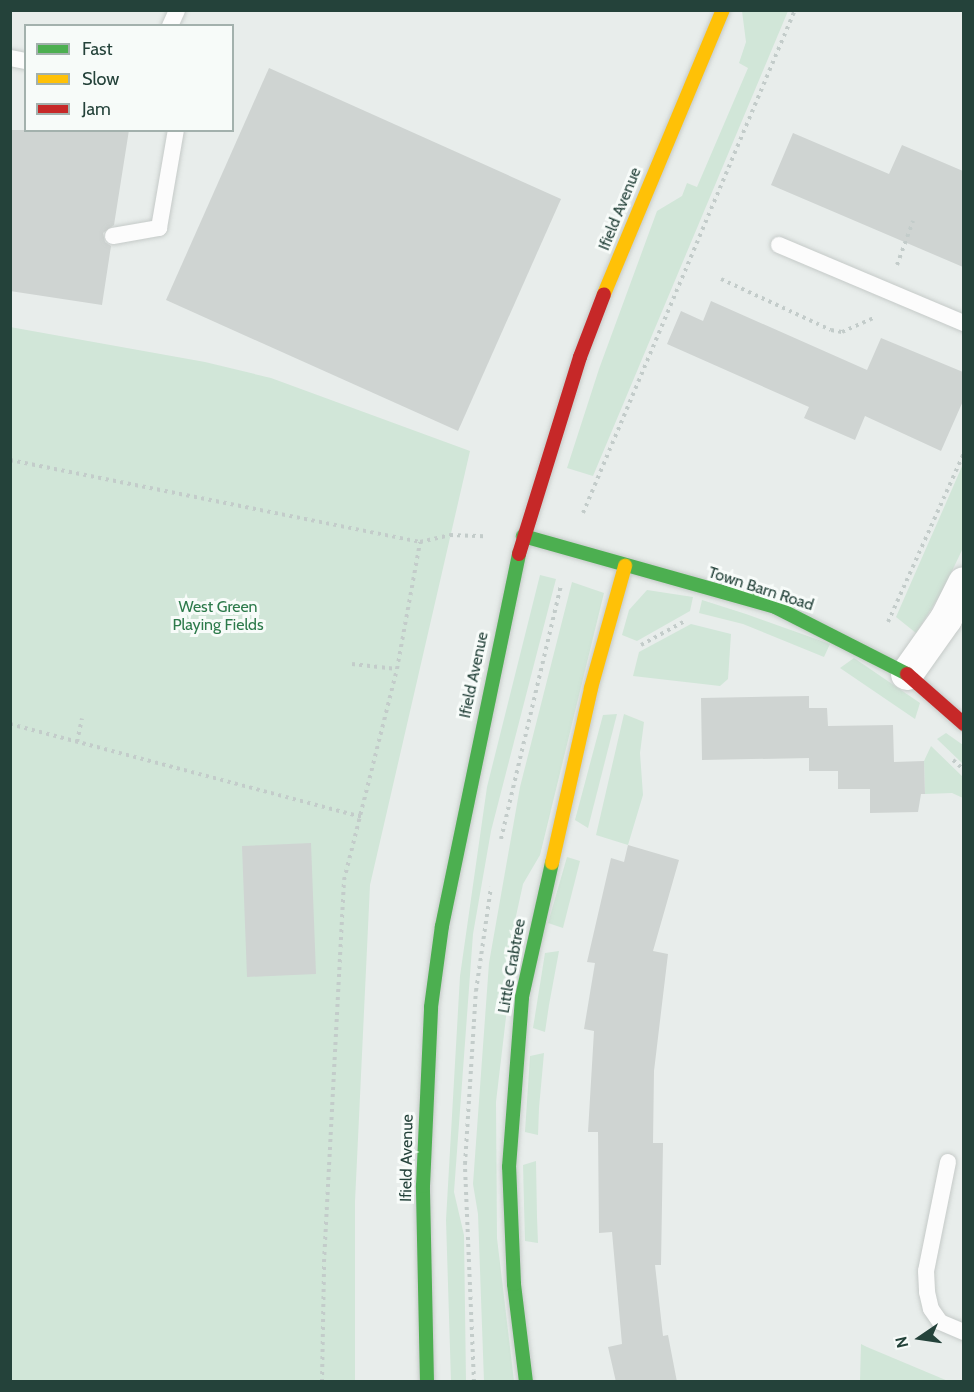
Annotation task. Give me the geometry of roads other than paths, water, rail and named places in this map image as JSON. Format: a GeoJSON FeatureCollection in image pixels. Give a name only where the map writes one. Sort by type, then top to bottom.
{"type":"FeatureCollection","features":[{"type":"Feature","properties":{"kind":"street","name":"Ifield Avenue"},"geometry":{"type":"LineString","coordinates":[[427,1382],[423,1186],[431,1007],[442,926],[470,778],[523,537],[580,357],[624,241],[718,12]]}},
{"type":"Feature","properties":{"kind":"street","name":"Town Barn Road"},"geometry":{"type":"LineString","coordinates":[[523,537],[775,607],[823,628],[907,674],[963,724]]}},
{"type":"Feature","properties":{"kind":"street","name":"Little Crabtree"},"geometry":{"type":"LineString","coordinates":[[526,1382],[514,1284],[509,1167],[522,997],[586,711],[625,566]]}},
{"type":"Feature","properties":{"kind":"street"},"geometry":{"type":"LineString","coordinates":[[907,674],[946,619],[963,583]]}},
{"type":"Feature","properties":{"kind":"lane"},"geometry":{"type":"LineString","coordinates":[[171,24],[177,10]]}},
{"type":"Feature","properties":{"kind":"lane"},"geometry":{"type":"LineString","coordinates":[[113,236],[159,228],[176,132]]}},
{"type":"Feature","properties":{"kind":"lane"},"geometry":{"type":"LineString","coordinates":[[779,245],[963,323]]}},
{"type":"Feature","properties":{"kind":"lane"},"geometry":{"type":"LineString","coordinates":[[948,1162],[926,1271],[927,1292],[931,1309],[940,1322],[963,1332]]}},
{"type":"Feature","properties":{"kind":"park label","name":"West Green Playing Fields"},"geometry":{"type":"Point","coordinates":[218,616]}}]}
